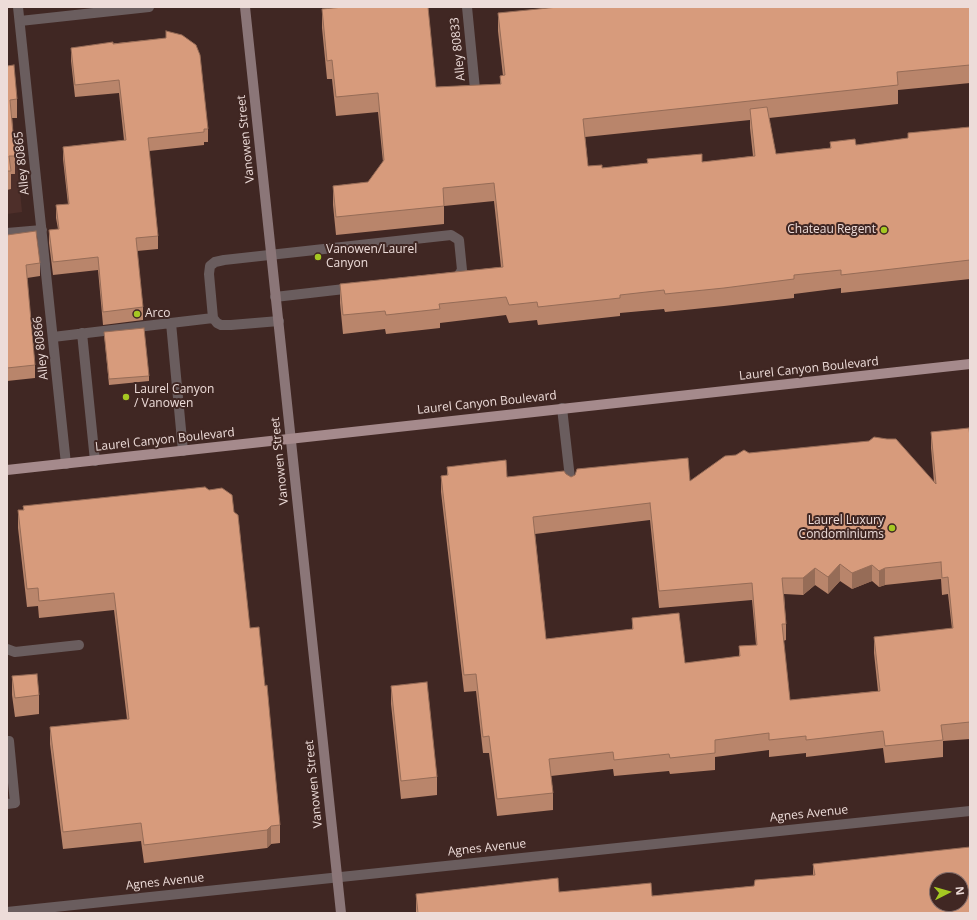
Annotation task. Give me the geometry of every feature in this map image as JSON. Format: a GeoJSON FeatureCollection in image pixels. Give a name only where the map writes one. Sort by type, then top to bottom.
{"type":"FeatureCollection","features":[{"type":"Feature","properties":{"kind":"main road","name":"Vanowen Street"},"geometry":{"type":"LineString","coordinates":[[245,7],[341,913]]}},
{"type":"Feature","properties":{"kind":"main road","name":"Laurel Canyon Boulevard"},"geometry":{"type":"LineString","coordinates":[[7,470],[970,364]]}},
{"type":"Feature","properties":{"kind":"street","name":"Alley 80865"},"geometry":{"type":"LineString","coordinates":[[18,7],[42,230]]}},
{"type":"Feature","properties":{"kind":"street"},"geometry":{"type":"LineString","coordinates":[[20,21],[149,7]]}},
{"type":"Feature","properties":{"kind":"street","name":"Alley 80833"},"geometry":{"type":"LineString","coordinates":[[467,7],[475,89]]}},
{"type":"Feature","properties":{"kind":"street"},"geometry":{"type":"LineString","coordinates":[[7,233],[42,230]]}},
{"type":"Feature","properties":{"kind":"street","name":"Alley 80866"},"geometry":{"type":"LineString","coordinates":[[42,230],[66,464]]}},
{"type":"Feature","properties":{"kind":"street"},"geometry":{"type":"LineString","coordinates":[[279,322],[221,325],[213,318],[209,274],[210,266],[215,262],[224,260],[451,235],[459,240],[462,270],[457,278],[441,279]]}},
{"type":"Feature","properties":{"kind":"street"},"geometry":{"type":"LineString","coordinates":[[276,297],[363,287]]}},
{"type":"Feature","properties":{"kind":"street"},"geometry":{"type":"LineString","coordinates":[[53,337],[213,318]]}},
{"type":"Feature","properties":{"kind":"street"},"geometry":{"type":"LineString","coordinates":[[171,323],[183,451]]}},
{"type":"Feature","properties":{"kind":"street"},"geometry":{"type":"LineString","coordinates":[[82,333],[96,461]]}},
{"type":"Feature","properties":{"kind":"street"},"geometry":{"type":"LineString","coordinates":[[562,408],[571,487]]}},
{"type":"Feature","properties":{"kind":"street"},"geometry":{"type":"LineString","coordinates":[[7,649],[15,652],[79,645]]}},
{"type":"Feature","properties":{"kind":"street"},"geometry":{"type":"LineString","coordinates":[[7,741],[10,741],[15,803],[7,804]]}},
{"type":"Feature","properties":{"kind":"street","name":"Agnes Avenue"},"geometry":{"type":"LineString","coordinates":[[7,912],[970,811]]}},
{"type":"Feature","properties":{"kind":"shaded area"},"geometry":{"type":"Polygon","coordinates":[[[7,58],[22,212],[7,214],[7,58]]]}},
{"type":"Feature","properties":{"kind":"building"},"geometry":{"type":"Polygon","coordinates":[[[344,7],[428,7],[436,87],[501,84],[500,76],[505,75],[498,13],[558,7],[970,7],[970,65],[897,72],[898,85],[583,119],[588,166],[602,165],[602,168],[648,163],[647,159],[702,154],[702,162],[755,156],[750,109],[767,107],[776,154],[831,148],[830,142],[855,139],[856,145],[908,138],[908,133],[970,127],[970,260],[841,275],[841,270],[794,275],[794,279],[724,288],[665,294],[664,290],[620,295],[620,298],[538,307],[537,302],[509,305],[506,297],[439,304],[440,309],[386,315],[385,311],[343,315],[340,284],[503,267],[494,183],[443,188],[444,206],[336,217],[333,186],[368,182],[384,160],[378,93],[336,97],[332,60],[327,61],[322,9],[344,7]]]}},
{"type":"Feature","properties":{"kind":"building"},"geometry":{"type":"Polygon","coordinates":[[[166,31],[182,35],[196,45],[200,55],[208,129],[204,129],[204,132],[148,138],[158,236],[136,238],[143,307],[103,312],[98,257],[53,262],[49,230],[59,229],[56,205],[69,204],[63,147],[126,140],[119,80],[75,85],[71,48],[113,42],[113,44],[166,38],[166,31]]]}},
{"type":"Feature","properties":{"kind":"building"},"geometry":{"type":"Polygon","coordinates":[[[14,65],[17,99],[10,100],[15,156],[9,156],[11,171],[7,171],[7,66],[14,65]]]}},
{"type":"Feature","properties":{"kind":"building"},"geometry":{"type":"Polygon","coordinates":[[[36,231],[40,263],[26,265],[35,365],[7,368],[7,235],[36,231]]]}},
{"type":"Feature","properties":{"kind":"building"},"geometry":{"type":"Polygon","coordinates":[[[144,328],[149,376],[109,379],[104,332],[144,328]]]}},
{"type":"Feature","properties":{"kind":"building"},"geometry":{"type":"Polygon","coordinates":[[[969,428],[970,722],[941,725],[943,740],[885,746],[883,731],[806,740],[806,736],[769,740],[769,733],[715,740],[715,753],[670,758],[669,754],[614,760],[613,752],[549,759],[553,793],[497,799],[489,736],[483,737],[476,674],[464,675],[441,476],[448,475],[447,467],[506,460],[507,477],[564,471],[571,477],[575,475],[577,469],[688,458],[690,481],[725,456],[736,455],[744,450],[749,453],[869,441],[874,437],[896,439],[936,484],[931,432],[969,428]],[[650,503],[533,517],[546,639],[633,629],[632,618],[679,613],[685,663],[740,656],[739,646],[757,645],[752,583],[659,591],[650,503]],[[941,562],[885,568],[879,571],[872,565],[852,573],[840,564],[828,577],[815,568],[803,578],[782,578],[786,624],[782,624],[790,700],[880,691],[874,637],[953,628],[948,577],[942,578],[941,562]]]}},
{"type":"Feature","properties":{"kind":"building"},"geometry":{"type":"Polygon","coordinates":[[[205,487],[209,490],[222,488],[232,495],[234,512],[238,515],[250,628],[259,627],[265,686],[267,685],[280,825],[271,826],[267,830],[144,845],[141,823],[63,832],[50,727],[129,719],[114,593],[39,601],[38,588],[27,589],[18,510],[24,510],[23,506],[205,487]]]}},
{"type":"Feature","properties":{"kind":"building"},"geometry":{"type":"Polygon","coordinates":[[[37,674],[39,695],[15,698],[12,676],[37,674]]]}},
{"type":"Feature","properties":{"kind":"building"},"geometry":{"type":"Polygon","coordinates":[[[427,682],[437,777],[401,781],[391,686],[427,682]]]}},
{"type":"Feature","properties":{"kind":"building"},"geometry":{"type":"Polygon","coordinates":[[[970,847],[970,913],[418,913],[416,894],[558,878],[559,892],[651,883],[652,896],[754,886],[755,880],[815,875],[813,864],[970,847]]]}},
{"type":"Feature","properties":{"kind":"place","name":"Chateau Regent"},"geometry":{"type":"Point","coordinates":[884,230]}},
{"type":"Feature","properties":{"kind":"place","name":"Vanowen/Laurel Canyon"},"geometry":{"type":"Point","coordinates":[318,257]}},
{"type":"Feature","properties":{"kind":"place","name":"Arco"},"geometry":{"type":"Point","coordinates":[137,314]}},
{"type":"Feature","properties":{"kind":"place","name":"Laurel Canyon / Vanowen"},"geometry":{"type":"Point","coordinates":[126,397]}},
{"type":"Feature","properties":{"kind":"place","name":"Laurel Luxury Condominiums"},"geometry":{"type":"Point","coordinates":[892,528]}}]}
